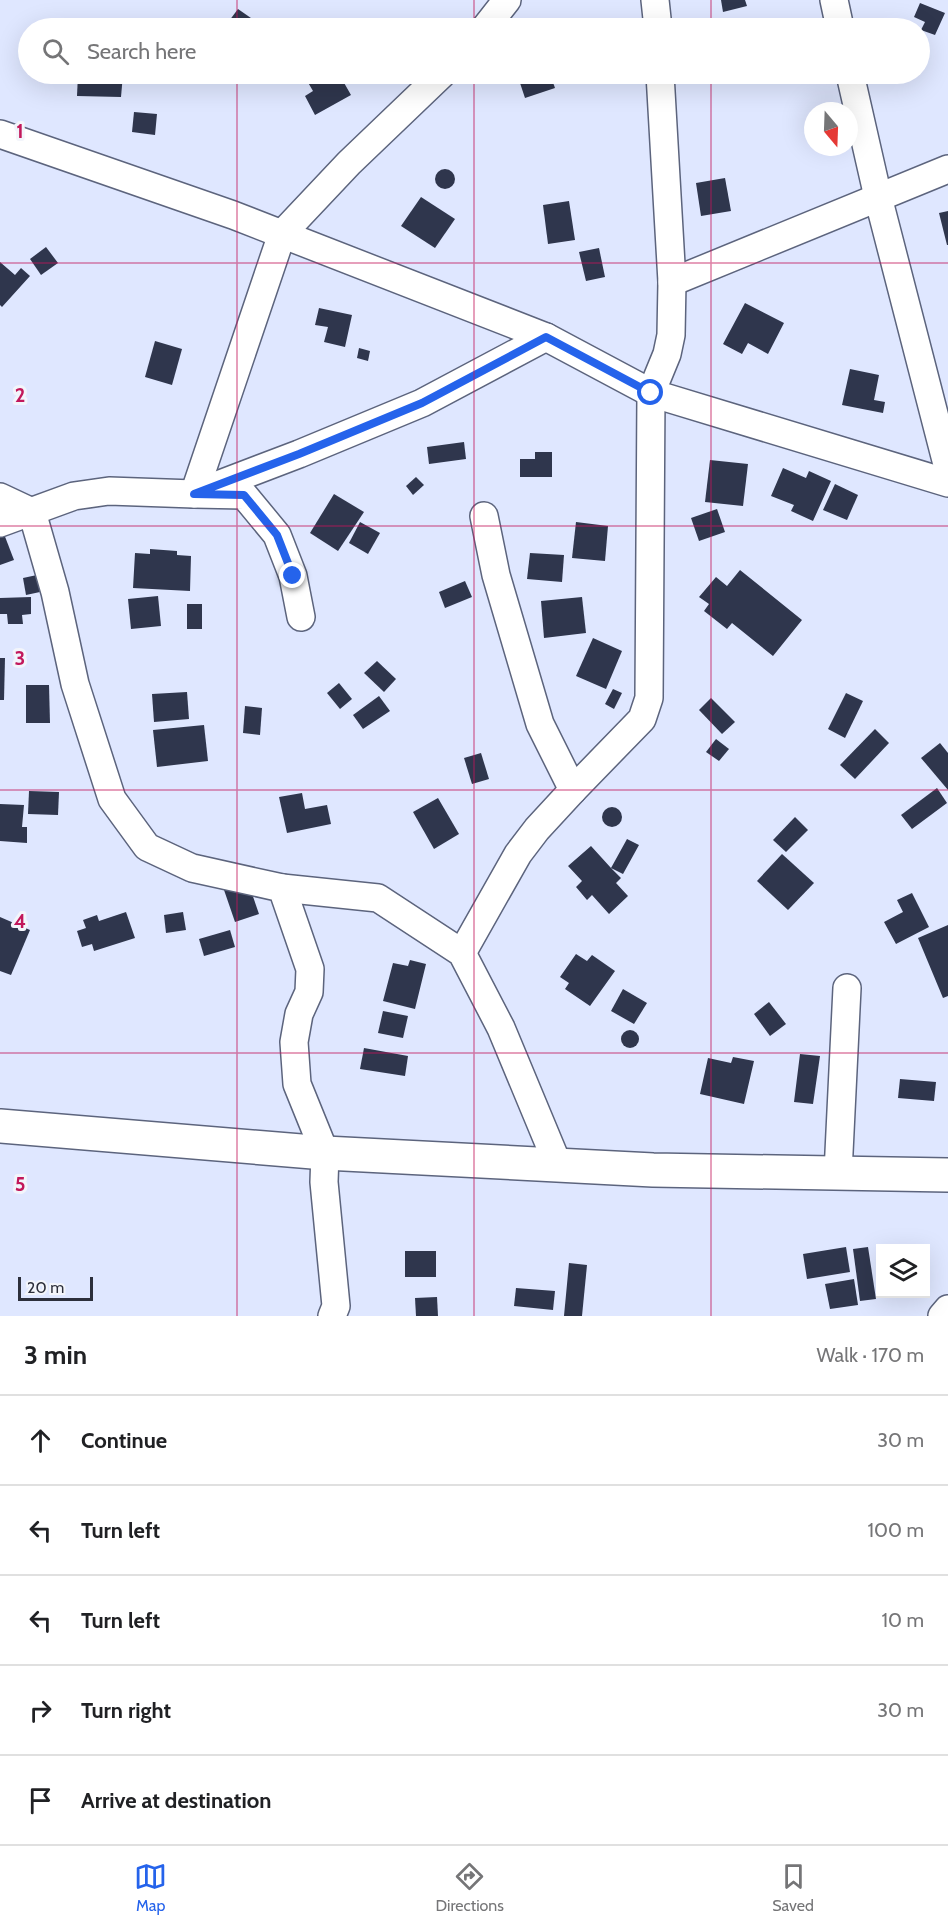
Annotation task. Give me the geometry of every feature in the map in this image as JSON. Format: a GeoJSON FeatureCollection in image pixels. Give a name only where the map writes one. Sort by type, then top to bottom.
{"type":"FeatureCollection","features":[{"type":"Feature","properties":{"kind":"main road"},"geometry":{"type":"LineString","coordinates":[[0,1126],[325,1153],[653,1170],[948,1174]]}},
{"type":"Feature","properties":{"kind":"street"},"geometry":{"type":"LineString","coordinates":[[493,18],[507,0]]}},
{"type":"Feature","properties":{"kind":"street"},"geometry":{"type":"LineString","coordinates":[[655,0],[657,18]]}},
{"type":"Feature","properties":{"kind":"street"},"geometry":{"type":"LineString","coordinates":[[834,0],[838,18]]}},
{"type":"Feature","properties":{"kind":"street"},"geometry":{"type":"LineString","coordinates":[[194,494],[282,234],[349,163],[432,84]]}},
{"type":"Feature","properties":{"kind":"street"},"geometry":{"type":"LineString","coordinates":[[462,953],[518,854],[537,829],[642,719],[649,698],[651,393],[667,354],[671,335],[672,282],[661,84]]}},
{"type":"Feature","properties":{"kind":"street"},"geometry":{"type":"LineString","coordinates":[[852,84],[878,197],[948,468]]}},
{"type":"Feature","properties":{"kind":"street"},"geometry":{"type":"LineString","coordinates":[[0,134],[222,211],[546,337],[651,393],[948,483]]}},
{"type":"Feature","properties":{"kind":"street"},"geometry":{"type":"LineString","coordinates":[[672,282],[948,169]]}},
{"type":"Feature","properties":{"kind":"street"},"geometry":{"type":"LineString","coordinates":[[194,494],[422,403],[546,337]]}},
{"type":"Feature","properties":{"kind":"street"},"geometry":{"type":"LineString","coordinates":[[0,523],[74,496],[109,491],[244,495],[277,535],[293,576],[301,617]]}},
{"type":"Feature","properties":{"kind":"street"},"geometry":{"type":"LineString","coordinates":[[0,497],[32,512],[55,592],[75,684],[112,799],[147,847],[192,868],[282,888],[378,898],[462,953],[501,1028],[558,1165]]}},
{"type":"Feature","properties":{"kind":"street"},"geometry":{"type":"LineString","coordinates":[[484,516],[496,575],[540,724],[573,790]]}},
{"type":"Feature","properties":{"kind":"street"},"geometry":{"type":"LineString","coordinates":[[282,888],[310,969],[309,992],[299,1014],[294,1042],[297,1084],[325,1153],[324,1182],[336,1306],[333,1316]]}},
{"type":"Feature","properties":{"kind":"street"},"geometry":{"type":"LineString","coordinates":[[838,1173],[847,988]]}},
{"type":"Feature","properties":{"kind":"street"},"geometry":{"type":"LineString","coordinates":[[942,1316],[948,1309]]}},
{"type":"Feature","properties":{"kind":"building"},"geometry":{"type":"Polygon","coordinates":[[[721,0],[745,0],[747,6],[723,12],[721,0]]]}},
{"type":"Feature","properties":{"kind":"building"},"geometry":{"type":"Polygon","coordinates":[[[920,3],[945,13],[935,35],[930,33],[930,18],[914,17],[920,3]]]}},
{"type":"Feature","properties":{"kind":"building"},"geometry":{"type":"Polygon","coordinates":[[[238,9],[251,18],[231,18],[238,9]]]}},
{"type":"Feature","properties":{"kind":"building"},"geometry":{"type":"Polygon","coordinates":[[[78,84],[122,84],[121,97],[77,96],[78,84]]]}},
{"type":"Feature","properties":{"kind":"building"},"geometry":{"type":"Polygon","coordinates":[[[309,84],[345,84],[351,95],[315,115],[305,96],[313,91],[309,84]]]}},
{"type":"Feature","properties":{"kind":"building"},"geometry":{"type":"Polygon","coordinates":[[[520,84],[554,84],[555,88],[525,98],[520,84]]]}},
{"type":"Feature","properties":{"kind":"building"},"geometry":{"type":"Polygon","coordinates":[[[134,112],[157,114],[155,135],[132,132],[134,112]]]}},
{"type":"Feature","properties":{"kind":"building"},"geometry":{"type":"Polygon","coordinates":[[[445,169],[452,172],[455,179],[452,186],[445,189],[438,186],[435,179],[438,172],[445,169]]]}},
{"type":"Feature","properties":{"kind":"building"},"geometry":{"type":"Polygon","coordinates":[[[725,178],[731,211],[701,216],[696,183],[725,178]]]}},
{"type":"Feature","properties":{"kind":"building"},"geometry":{"type":"Polygon","coordinates":[[[421,197],[455,219],[435,248],[401,226],[421,197]]]}},
{"type":"Feature","properties":{"kind":"building"},"geometry":{"type":"Polygon","coordinates":[[[569,201],[575,240],[548,244],[543,205],[569,201]]]}},
{"type":"Feature","properties":{"kind":"building"},"geometry":{"type":"Polygon","coordinates":[[[948,211],[948,245],[947,245],[939,213],[948,211]]]}},
{"type":"Feature","properties":{"kind":"building"},"geometry":{"type":"Polygon","coordinates":[[[46,247],[58,263],[41,275],[30,259],[46,247]]]}},
{"type":"Feature","properties":{"kind":"building"},"geometry":{"type":"Polygon","coordinates":[[[599,248],[605,277],[586,281],[579,252],[599,248]]]}},
{"type":"Feature","properties":{"kind":"building"},"geometry":{"type":"Polygon","coordinates":[[[0,262],[15,275],[21,268],[30,276],[2,307],[0,305],[0,262]]]}},
{"type":"Feature","properties":{"kind":"building"},"geometry":{"type":"Polygon","coordinates":[[[745,303],[784,323],[768,354],[748,343],[742,354],[723,344],[745,303]]]}},
{"type":"Feature","properties":{"kind":"building"},"geometry":{"type":"Polygon","coordinates":[[[319,308],[352,315],[345,347],[324,342],[328,327],[315,325],[319,308]]]}},
{"type":"Feature","properties":{"kind":"building"},"geometry":{"type":"Polygon","coordinates":[[[155,341],[182,349],[172,385],[145,377],[155,341]]]}},
{"type":"Feature","properties":{"kind":"building"},"geometry":{"type":"Polygon","coordinates":[[[359,348],[370,351],[368,361],[357,358],[359,348]]]}},
{"type":"Feature","properties":{"kind":"building"},"geometry":{"type":"Polygon","coordinates":[[[850,369],[879,375],[874,400],[885,402],[883,413],[842,405],[850,369]]]}},
{"type":"Feature","properties":{"kind":"building"},"geometry":{"type":"Polygon","coordinates":[[[464,442],[466,459],[429,464],[427,447],[464,442]]]}},
{"type":"Feature","properties":{"kind":"building"},"geometry":{"type":"Polygon","coordinates":[[[535,452],[552,452],[552,477],[520,477],[520,459],[535,459],[535,452]]]}},
{"type":"Feature","properties":{"kind":"building"},"geometry":{"type":"Polygon","coordinates":[[[710,460],[748,464],[743,506],[705,502],[710,460]]]}},
{"type":"Feature","properties":{"kind":"building"},"geometry":{"type":"Polygon","coordinates":[[[783,468],[806,478],[809,471],[831,481],[813,521],[791,511],[794,505],[771,496],[783,468]]]}},
{"type":"Feature","properties":{"kind":"building"},"geometry":{"type":"Polygon","coordinates":[[[416,477],[424,485],[413,495],[406,486],[416,477]]]}},
{"type":"Feature","properties":{"kind":"building"},"geometry":{"type":"Polygon","coordinates":[[[835,484],[858,495],[847,520],[823,510],[835,484]]]}},
{"type":"Feature","properties":{"kind":"building"},"geometry":{"type":"Polygon","coordinates":[[[334,494],[364,512],[338,551],[310,533],[334,494]]]}},
{"type":"Feature","properties":{"kind":"building"},"geometry":{"type":"Polygon","coordinates":[[[717,509],[725,532],[699,541],[691,518],[717,509]]]}},
{"type":"Feature","properties":{"kind":"building"},"geometry":{"type":"Polygon","coordinates":[[[360,522],[380,533],[368,554],[349,543],[360,522]]]}},
{"type":"Feature","properties":{"kind":"building"},"geometry":{"type":"Polygon","coordinates":[[[576,522],[608,526],[605,561],[572,558],[576,522]]]}},
{"type":"Feature","properties":{"kind":"building"},"geometry":{"type":"Polygon","coordinates":[[[4,534],[14,560],[0,565],[0,535],[4,534]]]}},
{"type":"Feature","properties":{"kind":"building"},"geometry":{"type":"Polygon","coordinates":[[[150,549],[177,551],[177,555],[191,556],[190,591],[133,588],[135,553],[150,554],[150,549]]]}},
{"type":"Feature","properties":{"kind":"building"},"geometry":{"type":"Polygon","coordinates":[[[530,553],[564,555],[562,582],[527,579],[530,553]]]}},
{"type":"Feature","properties":{"kind":"building"},"geometry":{"type":"Polygon","coordinates":[[[740,570],[802,620],[773,656],[732,623],[727,629],[704,611],[709,604],[699,597],[716,577],[727,586],[740,570]]]}},
{"type":"Feature","properties":{"kind":"building"},"geometry":{"type":"Polygon","coordinates":[[[37,575],[40,592],[26,595],[23,578],[37,575]]]}},
{"type":"Feature","properties":{"kind":"building"},"geometry":{"type":"Polygon","coordinates":[[[465,581],[472,597],[445,608],[439,592],[465,581]]]}},
{"type":"Feature","properties":{"kind":"building"},"geometry":{"type":"Polygon","coordinates":[[[158,596],[161,626],[131,629],[128,599],[158,596]]]}},
{"type":"Feature","properties":{"kind":"building"},"geometry":{"type":"Polygon","coordinates":[[[31,597],[31,614],[22,615],[23,624],[8,624],[7,614],[0,614],[0,598],[31,597]]]}},
{"type":"Feature","properties":{"kind":"building"},"geometry":{"type":"Polygon","coordinates":[[[582,597],[586,633],[544,638],[541,601],[582,597]]]}},
{"type":"Feature","properties":{"kind":"building"},"geometry":{"type":"Polygon","coordinates":[[[187,604],[202,604],[202,629],[187,629],[187,604]]]}},
{"type":"Feature","properties":{"kind":"building"},"geometry":{"type":"Polygon","coordinates":[[[593,638],[622,651],[606,689],[576,676],[593,638]]]}},
{"type":"Feature","properties":{"kind":"building"},"geometry":{"type":"Polygon","coordinates":[[[0,658],[5,658],[4,700],[0,700],[0,658]]]}},
{"type":"Feature","properties":{"kind":"building"},"geometry":{"type":"Polygon","coordinates":[[[377,661],[396,679],[384,692],[364,673],[377,661]]]}},
{"type":"Feature","properties":{"kind":"building"},"geometry":{"type":"Polygon","coordinates":[[[339,683],[352,699],[340,709],[327,693],[339,683]]]}},
{"type":"Feature","properties":{"kind":"building"},"geometry":{"type":"Polygon","coordinates":[[[26,685],[49,685],[50,723],[26,723],[26,685]]]}},
{"type":"Feature","properties":{"kind":"building"},"geometry":{"type":"Polygon","coordinates":[[[613,689],[622,693],[614,709],[605,704],[613,689]]]}},
{"type":"Feature","properties":{"kind":"building"},"geometry":{"type":"Polygon","coordinates":[[[187,692],[189,719],[154,722],[152,694],[187,692]]]}},
{"type":"Feature","properties":{"kind":"building"},"geometry":{"type":"Polygon","coordinates":[[[846,693],[863,701],[845,738],[828,729],[846,693]]]}},
{"type":"Feature","properties":{"kind":"building"},"geometry":{"type":"Polygon","coordinates":[[[379,696],[390,711],[363,729],[353,715],[379,696]]]}},
{"type":"Feature","properties":{"kind":"building"},"geometry":{"type":"Polygon","coordinates":[[[711,698],[735,722],[722,734],[699,710],[711,698]]]}},
{"type":"Feature","properties":{"kind":"building"},"geometry":{"type":"Polygon","coordinates":[[[245,706],[262,708],[260,735],[243,733],[245,706]]]}},
{"type":"Feature","properties":{"kind":"building"},"geometry":{"type":"Polygon","coordinates":[[[204,725],[208,761],[157,767],[153,730],[204,725]]]}},
{"type":"Feature","properties":{"kind":"building"},"geometry":{"type":"Polygon","coordinates":[[[875,729],[889,743],[855,779],[840,765],[875,729]]]}},
{"type":"Feature","properties":{"kind":"building"},"geometry":{"type":"Polygon","coordinates":[[[716,739],[729,749],[719,761],[706,752],[716,739]]]}},
{"type":"Feature","properties":{"kind":"building"},"geometry":{"type":"Polygon","coordinates":[[[940,743],[948,753],[948,790],[921,758],[940,743]]]}},
{"type":"Feature","properties":{"kind":"building"},"geometry":{"type":"Polygon","coordinates":[[[481,753],[489,779],[472,784],[464,758],[481,753]]]}},
{"type":"Feature","properties":{"kind":"building"},"geometry":{"type":"Polygon","coordinates":[[[937,788],[947,803],[912,829],[901,815],[937,788]]]}},
{"type":"Feature","properties":{"kind":"building"},"geometry":{"type":"Polygon","coordinates":[[[29,791],[59,792],[58,815],[28,814],[29,791]]]}},
{"type":"Feature","properties":{"kind":"building"},"geometry":{"type":"Polygon","coordinates":[[[302,793],[305,809],[327,805],[331,824],[287,833],[279,797],[302,793]]]}},
{"type":"Feature","properties":{"kind":"building"},"geometry":{"type":"Polygon","coordinates":[[[438,798],[459,834],[434,849],[413,812],[438,798]]]}},
{"type":"Feature","properties":{"kind":"building"},"geometry":{"type":"Polygon","coordinates":[[[0,804],[24,805],[22,827],[27,827],[27,843],[0,841],[0,804]]]}},
{"type":"Feature","properties":{"kind":"building"},"geometry":{"type":"Polygon","coordinates":[[[608,807],[616,807],[622,813],[622,821],[616,827],[608,827],[602,821],[602,813],[608,807]]]}},
{"type":"Feature","properties":{"kind":"building"},"geometry":{"type":"Polygon","coordinates":[[[795,817],[808,830],[786,852],[773,840],[795,817]]]}},
{"type":"Feature","properties":{"kind":"building"},"geometry":{"type":"Polygon","coordinates":[[[627,839],[639,845],[623,874],[611,868],[627,839]]]}},
{"type":"Feature","properties":{"kind":"building"},"geometry":{"type":"Polygon","coordinates":[[[591,846],[621,878],[616,883],[628,896],[609,914],[592,895],[587,900],[576,887],[582,881],[568,866],[591,846]]]}},
{"type":"Feature","properties":{"kind":"building"},"geometry":{"type":"Polygon","coordinates":[[[782,854],[814,883],[788,910],[757,881],[782,854]]]}},
{"type":"Feature","properties":{"kind":"building"},"geometry":{"type":"Polygon","coordinates":[[[248,882],[259,914],[235,922],[224,890],[248,882]]]}},
{"type":"Feature","properties":{"kind":"building"},"geometry":{"type":"Polygon","coordinates":[[[912,893],[929,927],[896,944],[884,922],[903,912],[897,900],[912,893]]]}},
{"type":"Feature","properties":{"kind":"building"},"geometry":{"type":"Polygon","coordinates":[[[126,912],[135,938],[94,951],[92,944],[82,947],[77,931],[86,928],[83,920],[97,915],[99,921],[126,912]]]}},
{"type":"Feature","properties":{"kind":"building"},"geometry":{"type":"Polygon","coordinates":[[[183,912],[186,930],[166,933],[164,915],[183,912]]]}},
{"type":"Feature","properties":{"kind":"building"},"geometry":{"type":"Polygon","coordinates":[[[0,917],[30,930],[11,975],[0,971],[0,917]]]}},
{"type":"Feature","properties":{"kind":"building"},"geometry":{"type":"Polygon","coordinates":[[[948,925],[948,996],[943,998],[918,938],[948,925]]]}},
{"type":"Feature","properties":{"kind":"building"},"geometry":{"type":"Polygon","coordinates":[[[230,930],[235,947],[204,956],[199,939],[230,930]]]}},
{"type":"Feature","properties":{"kind":"building"},"geometry":{"type":"Polygon","coordinates":[[[576,954],[587,961],[592,955],[615,971],[590,1006],[565,989],[569,983],[560,977],[576,954]]]}},
{"type":"Feature","properties":{"kind":"building"},"geometry":{"type":"Polygon","coordinates":[[[410,960],[426,964],[415,1009],[383,1001],[393,963],[408,966],[410,960]]]}},
{"type":"Feature","properties":{"kind":"building"},"geometry":{"type":"Polygon","coordinates":[[[623,989],[647,1003],[634,1024],[611,1011],[623,989]]]}},
{"type":"Feature","properties":{"kind":"building"},"geometry":{"type":"Polygon","coordinates":[[[769,1002],[786,1024],[770,1036],[754,1014],[769,1002]]]}},
{"type":"Feature","properties":{"kind":"building"},"geometry":{"type":"Polygon","coordinates":[[[383,1011],[408,1016],[403,1038],[378,1033],[383,1011]]]}},
{"type":"Feature","properties":{"kind":"building"},"geometry":{"type":"Polygon","coordinates":[[[626,1030],[634,1030],[639,1035],[637,1046],[626,1048],[621,1043],[621,1035],[626,1030]]]}},
{"type":"Feature","properties":{"kind":"building"},"geometry":{"type":"Polygon","coordinates":[[[364,1048],[408,1056],[405,1076],[360,1069],[364,1048]]]}},
{"type":"Feature","properties":{"kind":"building"},"geometry":{"type":"Polygon","coordinates":[[[800,1054],[820,1056],[813,1104],[794,1102],[800,1054]]]}},
{"type":"Feature","properties":{"kind":"building"},"geometry":{"type":"Polygon","coordinates":[[[733,1057],[754,1061],[744,1104],[700,1094],[708,1058],[731,1063],[733,1057]]]}},
{"type":"Feature","properties":{"kind":"building"},"geometry":{"type":"Polygon","coordinates":[[[900,1079],[936,1082],[934,1101],[898,1098],[900,1079]]]}},
{"type":"Feature","properties":{"kind":"building"},"geometry":{"type":"Polygon","coordinates":[[[846,1247],[850,1272],[807,1279],[803,1254],[846,1247]]]}},
{"type":"Feature","properties":{"kind":"building"},"geometry":{"type":"Polygon","coordinates":[[[868,1247],[876,1299],[860,1301],[853,1249],[868,1247]]]}},
{"type":"Feature","properties":{"kind":"building"},"geometry":{"type":"Polygon","coordinates":[[[405,1251],[436,1251],[436,1277],[405,1277],[405,1251]]]}},
{"type":"Feature","properties":{"kind":"building"},"geometry":{"type":"Polygon","coordinates":[[[569,1263],[587,1265],[582,1316],[564,1316],[569,1263]]]}},
{"type":"Feature","properties":{"kind":"building"},"geometry":{"type":"Polygon","coordinates":[[[854,1279],[858,1305],[830,1309],[825,1284],[854,1279]]]}},
{"type":"Feature","properties":{"kind":"building"},"geometry":{"type":"Polygon","coordinates":[[[516,1288],[555,1291],[553,1310],[514,1306],[516,1288]]]}},
{"type":"Feature","properties":{"kind":"building"},"geometry":{"type":"Polygon","coordinates":[[[437,1297],[438,1316],[416,1316],[415,1298],[437,1297]]]}},
{"type":"Feature","properties":{"kind":"route"},"geometry":{"type":"LineString","coordinates":[[293,576],[277,535],[244,495],[194,494],[422,403],[546,337],[651,393]]}}]}
